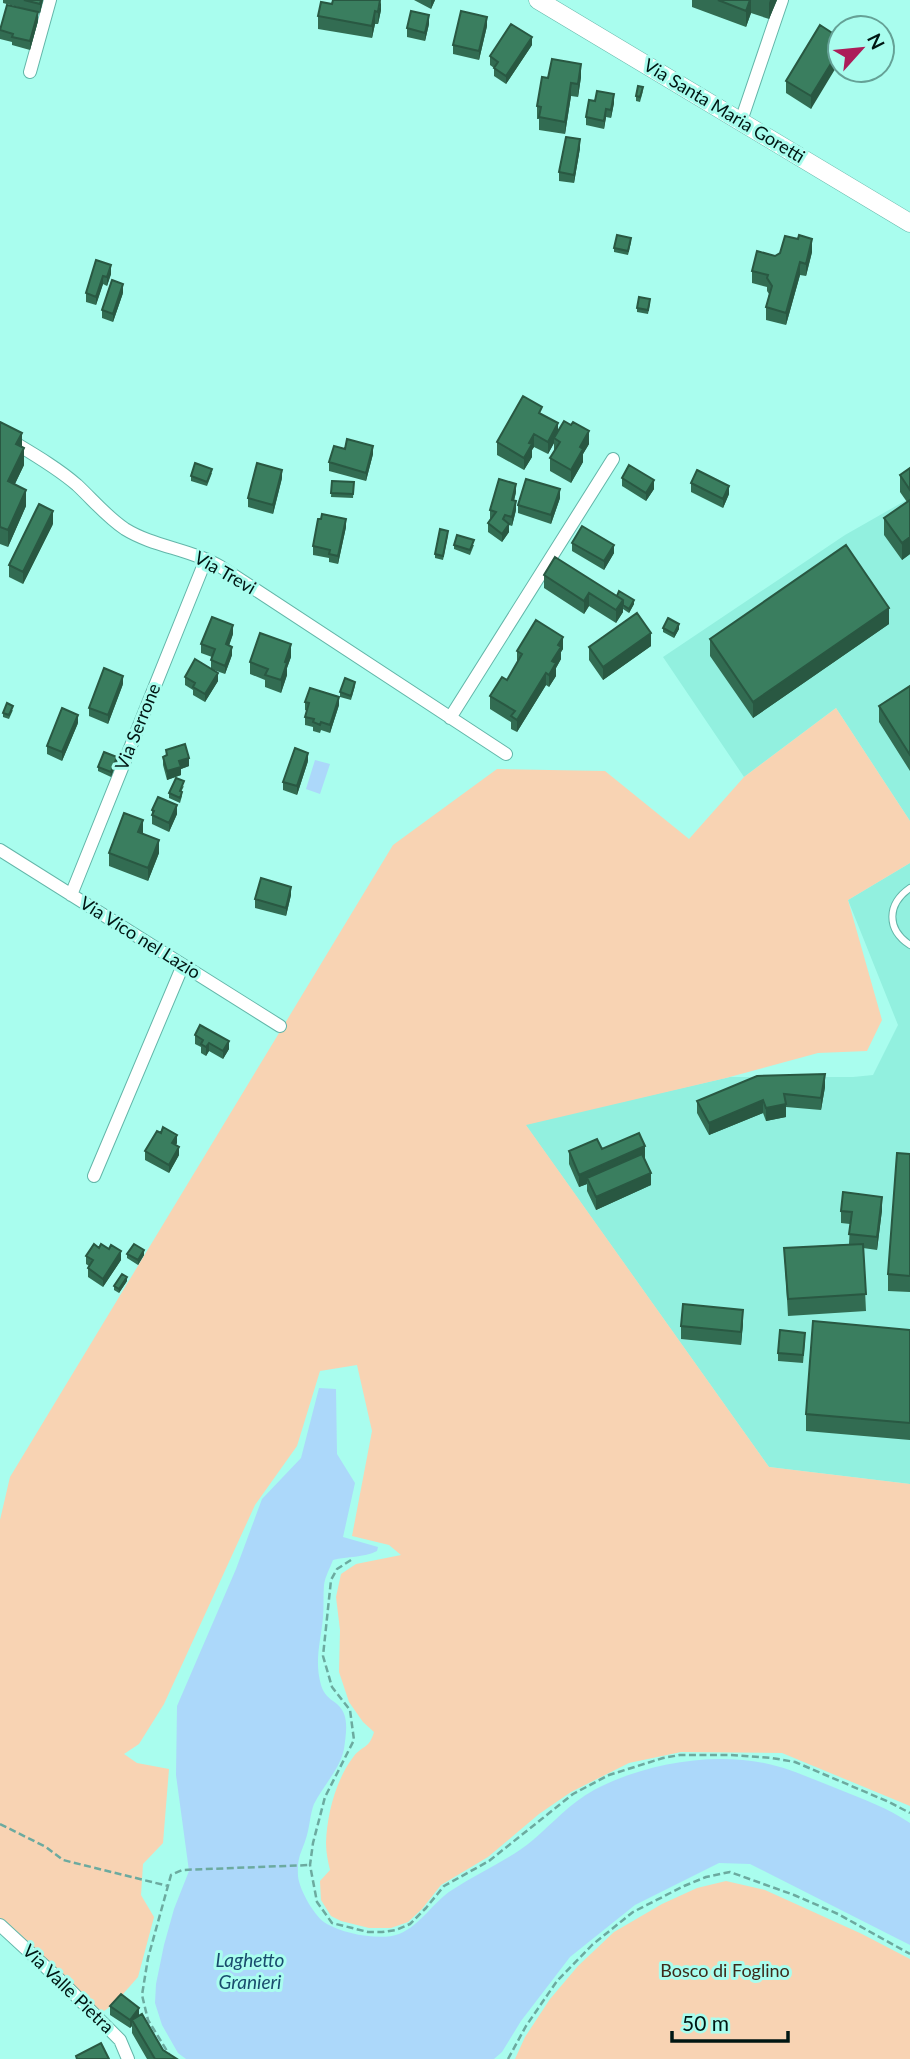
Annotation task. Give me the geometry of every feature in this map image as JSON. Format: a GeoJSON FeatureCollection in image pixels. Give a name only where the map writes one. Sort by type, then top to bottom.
{"type":"FeatureCollection","features":[{"type":"Feature","properties":{"kind":"main road","name":"Via Santa Maria Goretti"},"geometry":{"type":"LineString","coordinates":[[538,0],[910,223]]}},
{"type":"Feature","properties":{"kind":"street"},"geometry":{"type":"LineString","coordinates":[[30,72],[50,0]]}},
{"type":"Feature","properties":{"kind":"street"},"geometry":{"type":"LineString","coordinates":[[741,121],[782,0]]}},
{"type":"Feature","properties":{"kind":"street","name":"Via Trevi"},"geometry":{"type":"LineString","coordinates":[[0,434],[63,474],[127,530],[206,559],[228,571],[506,754]]}},
{"type":"Feature","properties":{"kind":"street"},"geometry":{"type":"LineString","coordinates":[[450,718],[613,459]]}},
{"type":"Feature","properties":{"kind":"street","name":"Via Serrone"},"geometry":{"type":"LineString","coordinates":[[71,895],[206,559]]}},
{"type":"Feature","properties":{"kind":"street","name":"Via Vico nel Lazio"},"geometry":{"type":"LineString","coordinates":[[0,850],[281,1026]]}},
{"type":"Feature","properties":{"kind":"street"},"geometry":{"type":"LineString","coordinates":[[94,1176],[183,965]]}},
{"type":"Feature","properties":{"kind":"street","name":"Via Valle Pietra"},"geometry":{"type":"LineString","coordinates":[[0,1925],[120,2040],[128,2059]]}},
{"type":"Feature","properties":{"kind":"lane"},"geometry":{"type":"LineString","coordinates":[[910,888],[896,901],[892,911],[898,933],[910,945]]}},
{"type":"Feature","properties":{"kind":"path"},"geometry":{"type":"LineString","coordinates":[[351,1560],[337,1569],[331,1580],[323,1656],[332,1687],[350,1710],[354,1740],[325,1797],[310,1865],[317,1902],[332,1923],[369,1932],[396,1930],[417,1918],[444,1886],[489,1861],[573,1794],[609,1775],[663,1758],[680,1755],[731,1755],[795,1762],[910,1813]]}},
{"type":"Feature","properties":{"kind":"path"},"geometry":{"type":"LineString","coordinates":[[0,1824],[46,1847],[63,1860],[168,1886]]}},
{"type":"Feature","properties":{"kind":"path"},"geometry":{"type":"LineString","coordinates":[[172,2059],[148,2020],[142,1995],[148,1958],[171,1875],[183,1870],[310,1865]]}},
{"type":"Feature","properties":{"kind":"path"},"geometry":{"type":"LineString","coordinates":[[508,2059],[526,2026],[557,1981],[592,1945],[633,1912],[706,1877],[730,1872],[794,1895],[838,1914],[910,1954]]}},
{"type":"Feature","properties":{"kind":"shaded area"},"geometry":{"type":"Polygon","coordinates":[[[910,498],[910,821],[836,708],[744,777],[663,657],[845,535],[910,498]]]}},
{"type":"Feature","properties":{"kind":"shaded area"},"geometry":{"type":"Polygon","coordinates":[[[910,863],[910,1484],[769,1467],[525,1124],[730,1077],[873,1075],[898,1025],[848,900],[910,863]]]}},
{"type":"Feature","properties":{"kind":"green space"},"geometry":{"type":"Polygon","coordinates":[[[836,708],[910,821],[910,863],[848,900],[882,1020],[867,1051],[818,1053],[726,1078],[526,1125],[769,1467],[910,1484],[910,1806],[782,1753],[681,1752],[629,1763],[571,1792],[539,1814],[488,1857],[441,1885],[408,1922],[391,1928],[369,1928],[331,1916],[321,1900],[320,1881],[330,1870],[326,1843],[328,1820],[337,1786],[348,1765],[368,1744],[374,1732],[349,1702],[339,1672],[340,1630],[336,1597],[341,1574],[356,1564],[401,1555],[389,1545],[352,1536],[372,1431],[357,1365],[320,1371],[297,1446],[255,1505],[164,1704],[139,1744],[124,1754],[137,1763],[169,1769],[163,1843],[143,1864],[141,1895],[154,1917],[138,1977],[116,2002],[99,2015],[0,1922],[0,1520],[10,1477],[393,845],[497,769],[605,771],[689,839],[744,777],[836,708]]]}},
{"type":"Feature","properties":{"kind":"green space","name":"Bosco di Foglino"},"geometry":{"type":"Polygon","coordinates":[[[726,1881],[765,1890],[910,1959],[910,2059],[515,2059],[525,2037],[550,1999],[578,1966],[614,1932],[662,1904],[697,1888],[726,1881]]]}},
{"type":"Feature","properties":{"kind":"water"},"geometry":{"type":"Polygon","coordinates":[[[315,760],[330,764],[320,794],[306,789],[315,760]]]}},
{"type":"Feature","properties":{"kind":"water","name":"Laghetto Granieri"},"geometry":{"type":"Polygon","coordinates":[[[319,1388],[336,1389],[337,1454],[355,1483],[343,1537],[378,1547],[377,1551],[367,1555],[333,1560],[324,1585],[319,1676],[325,1694],[344,1713],[346,1737],[339,1764],[314,1804],[298,1869],[304,1895],[322,1921],[334,1928],[363,1935],[383,1937],[399,1934],[414,1925],[452,1890],[524,1847],[569,1807],[594,1790],[655,1767],[721,1759],[764,1763],[793,1771],[875,1804],[910,1823],[910,1945],[750,1864],[719,1863],[635,1905],[570,1957],[521,2021],[502,2052],[494,2059],[186,2059],[178,2053],[162,2025],[155,2003],[164,1945],[189,1871],[176,1775],[177,1706],[236,1569],[262,1499],[301,1458],[319,1388]]]}},
{"type":"Feature","properties":{"kind":"building"},"geometry":{"type":"Polygon","coordinates":[[[24,0],[41,0],[40,4],[24,0]]]}},
{"type":"Feature","properties":{"kind":"building"},"geometry":{"type":"Polygon","coordinates":[[[333,0],[380,0],[372,26],[318,16],[321,2],[332,4],[333,0]]]}},
{"type":"Feature","properties":{"kind":"building"},"geometry":{"type":"Polygon","coordinates":[[[718,0],[750,0],[746,11],[718,0]]]}},
{"type":"Feature","properties":{"kind":"building"},"geometry":{"type":"Polygon","coordinates":[[[7,5],[38,12],[30,41],[12,37],[13,34],[0,30],[7,5]]]}},
{"type":"Feature","properties":{"kind":"building"},"geometry":{"type":"Polygon","coordinates":[[[411,11],[429,15],[425,33],[407,28],[411,11]]]}},
{"type":"Feature","properties":{"kind":"building"},"geometry":{"type":"Polygon","coordinates":[[[461,11],[487,17],[479,51],[453,45],[461,11]]]}},
{"type":"Feature","properties":{"kind":"building"},"geometry":{"type":"Polygon","coordinates":[[[511,24],[532,37],[506,76],[494,68],[498,62],[490,56],[511,24]]]}},
{"type":"Feature","properties":{"kind":"building"},"geometry":{"type":"Polygon","coordinates":[[[820,25],[826,29],[826,72],[811,96],[786,81],[820,25]]]}},
{"type":"Feature","properties":{"kind":"building"},"geometry":{"type":"Polygon","coordinates":[[[552,59],[581,64],[578,84],[571,83],[565,122],[539,117],[541,107],[537,106],[542,77],[548,78],[552,59]]]}},
{"type":"Feature","properties":{"kind":"building"},"geometry":{"type":"Polygon","coordinates":[[[638,86],[643,87],[640,97],[636,96],[638,86]]]}},
{"type":"Feature","properties":{"kind":"building"},"geometry":{"type":"Polygon","coordinates":[[[597,91],[614,94],[611,110],[606,109],[604,121],[586,117],[589,100],[595,101],[597,91]]]}},
{"type":"Feature","properties":{"kind":"building"},"geometry":{"type":"Polygon","coordinates":[[[566,137],[580,139],[574,175],[559,172],[566,137]]]}},
{"type":"Feature","properties":{"kind":"building"},"geometry":{"type":"Polygon","coordinates":[[[617,235],[631,238],[628,251],[614,248],[617,235]]]}},
{"type":"Feature","properties":{"kind":"building"},"geometry":{"type":"Polygon","coordinates":[[[799,235],[812,239],[806,264],[800,262],[786,313],[766,307],[772,286],[768,275],[752,271],[757,251],[775,256],[780,253],[785,236],[798,239],[799,235]]]}},
{"type":"Feature","properties":{"kind":"building"},"geometry":{"type":"Polygon","coordinates":[[[96,260],[111,265],[107,277],[103,276],[96,297],[86,293],[96,260]]]}},
{"type":"Feature","properties":{"kind":"building"},"geometry":{"type":"Polygon","coordinates":[[[112,280],[123,284],[113,314],[102,310],[112,280]]]}},
{"type":"Feature","properties":{"kind":"building"},"geometry":{"type":"Polygon","coordinates":[[[639,297],[650,299],[648,310],[637,308],[639,297]]]}},
{"type":"Feature","properties":{"kind":"building"},"geometry":{"type":"Polygon","coordinates":[[[523,396],[542,407],[539,413],[558,423],[548,442],[534,434],[524,458],[497,442],[523,396]]]}},
{"type":"Feature","properties":{"kind":"building"},"geometry":{"type":"Polygon","coordinates":[[[564,421],[571,425],[573,422],[589,431],[571,470],[550,458],[560,442],[554,438],[564,421]]]}},
{"type":"Feature","properties":{"kind":"building"},"geometry":{"type":"Polygon","coordinates":[[[0,422],[22,433],[16,444],[24,448],[8,481],[26,490],[8,530],[0,527],[0,422]]]}},
{"type":"Feature","properties":{"kind":"building"},"geometry":{"type":"Polygon","coordinates":[[[347,439],[373,446],[366,473],[329,462],[334,446],[345,449],[347,439]]]}},
{"type":"Feature","properties":{"kind":"building"},"geometry":{"type":"Polygon","coordinates":[[[195,463],[212,469],[207,482],[191,476],[195,463]]]}},
{"type":"Feature","properties":{"kind":"building"},"geometry":{"type":"Polygon","coordinates":[[[257,463],[282,470],[273,505],[248,498],[257,463]]]}},
{"type":"Feature","properties":{"kind":"building"},"geometry":{"type":"Polygon","coordinates":[[[629,465],[654,480],[646,493],[622,478],[629,465]]]}},
{"type":"Feature","properties":{"kind":"building"},"geometry":{"type":"Polygon","coordinates":[[[910,468],[910,490],[900,475],[910,468]]]}},
{"type":"Feature","properties":{"kind":"building"},"geometry":{"type":"Polygon","coordinates":[[[697,470],[729,486],[723,499],[691,483],[697,470]]]}},
{"type":"Feature","properties":{"kind":"building"},"geometry":{"type":"Polygon","coordinates":[[[499,479],[516,484],[512,517],[505,515],[503,519],[509,524],[502,534],[488,523],[496,512],[490,510],[499,479]]]}},
{"type":"Feature","properties":{"kind":"building"},"geometry":{"type":"Polygon","coordinates":[[[526,479],[560,489],[551,515],[518,505],[526,479]]]}},
{"type":"Feature","properties":{"kind":"building"},"geometry":{"type":"Polygon","coordinates":[[[332,481],[354,482],[353,494],[331,493],[332,481]]]}},
{"type":"Feature","properties":{"kind":"building"},"geometry":{"type":"Polygon","coordinates":[[[910,500],[910,537],[902,543],[884,518],[910,500]]]}},
{"type":"Feature","properties":{"kind":"building"},"geometry":{"type":"Polygon","coordinates":[[[39,504],[53,511],[23,572],[9,565],[39,504]]]}},
{"type":"Feature","properties":{"kind":"building"},"geometry":{"type":"Polygon","coordinates":[[[322,514],[346,519],[338,556],[329,554],[330,550],[313,546],[318,519],[321,519],[322,514]]]}},
{"type":"Feature","properties":{"kind":"building"},"geometry":{"type":"Polygon","coordinates":[[[582,526],[614,545],[604,561],[572,543],[582,526]]]}},
{"type":"Feature","properties":{"kind":"building"},"geometry":{"type":"Polygon","coordinates":[[[440,529],[448,531],[443,556],[435,554],[440,529]]]}},
{"type":"Feature","properties":{"kind":"building"},"geometry":{"type":"Polygon","coordinates":[[[457,535],[474,540],[470,550],[454,545],[457,535]]]}},
{"type":"Feature","properties":{"kind":"building"},"geometry":{"type":"Polygon","coordinates":[[[846,545],[889,608],[753,702],[710,639],[846,545]]]}},
{"type":"Feature","properties":{"kind":"building"},"geometry":{"type":"Polygon","coordinates":[[[555,557],[623,600],[616,610],[589,593],[584,601],[544,575],[555,557]]]}},
{"type":"Feature","properties":{"kind":"building"},"geometry":{"type":"Polygon","coordinates":[[[619,591],[634,600],[629,609],[617,596],[619,591]]]}},
{"type":"Feature","properties":{"kind":"building"},"geometry":{"type":"Polygon","coordinates":[[[637,613],[651,633],[603,667],[589,647],[637,613]]]}},
{"type":"Feature","properties":{"kind":"building"},"geometry":{"type":"Polygon","coordinates":[[[212,617],[233,625],[226,644],[232,647],[225,666],[211,660],[215,649],[201,644],[212,617]]]}},
{"type":"Feature","properties":{"kind":"building"},"geometry":{"type":"Polygon","coordinates":[[[668,618],[679,624],[674,634],[663,628],[668,618]]]}},
{"type":"Feature","properties":{"kind":"building"},"geometry":{"type":"Polygon","coordinates":[[[536,620],[563,637],[558,645],[561,647],[552,661],[556,663],[549,675],[546,673],[517,720],[511,716],[515,711],[490,696],[502,677],[507,680],[522,654],[517,651],[536,620]]]}},
{"type":"Feature","properties":{"kind":"building"},"geometry":{"type":"Polygon","coordinates":[[[260,633],[291,644],[281,680],[265,675],[268,669],[250,662],[260,633]]]}},
{"type":"Feature","properties":{"kind":"building"},"geometry":{"type":"Polygon","coordinates":[[[195,659],[218,673],[205,694],[193,687],[195,683],[185,677],[195,659]]]}},
{"type":"Feature","properties":{"kind":"building"},"geometry":{"type":"Polygon","coordinates":[[[104,668],[123,676],[108,715],[89,708],[104,668]]]}},
{"type":"Feature","properties":{"kind":"building"},"geometry":{"type":"Polygon","coordinates":[[[345,678],[355,682],[351,696],[340,692],[345,678]]]}},
{"type":"Feature","properties":{"kind":"building"},"geometry":{"type":"Polygon","coordinates":[[[910,686],[910,755],[879,706],[910,686]]]}},
{"type":"Feature","properties":{"kind":"building"},"geometry":{"type":"Polygon","coordinates":[[[310,688],[339,697],[330,725],[321,722],[320,725],[313,722],[314,719],[305,717],[309,703],[305,702],[310,688]]]}},
{"type":"Feature","properties":{"kind":"building"},"geometry":{"type":"Polygon","coordinates":[[[7,703],[13,706],[9,715],[3,713],[7,703]]]}},
{"type":"Feature","properties":{"kind":"building"},"geometry":{"type":"Polygon","coordinates":[[[62,708],[78,715],[62,752],[47,746],[62,708]]]}},
{"type":"Feature","properties":{"kind":"building"},"geometry":{"type":"Polygon","coordinates":[[[185,744],[189,758],[179,761],[181,767],[167,771],[163,757],[167,755],[166,750],[185,744]]]}},
{"type":"Feature","properties":{"kind":"building"},"geometry":{"type":"Polygon","coordinates":[[[295,748],[308,753],[297,786],[283,782],[295,748]]]}},
{"type":"Feature","properties":{"kind":"building"},"geometry":{"type":"Polygon","coordinates":[[[104,752],[117,757],[111,772],[98,767],[104,752]]]}},
{"type":"Feature","properties":{"kind":"building"},"geometry":{"type":"Polygon","coordinates":[[[176,778],[184,781],[180,798],[169,793],[176,778]]]}},
{"type":"Feature","properties":{"kind":"building"},"geometry":{"type":"Polygon","coordinates":[[[158,797],[177,805],[169,823],[152,815],[158,797]]]}},
{"type":"Feature","properties":{"kind":"building"},"geometry":{"type":"Polygon","coordinates":[[[124,813],[143,820],[138,832],[159,840],[148,868],[109,853],[124,813]]]}},
{"type":"Feature","properties":{"kind":"building"},"geometry":{"type":"Polygon","coordinates":[[[261,878],[291,887],[286,908],[255,899],[261,878]]]}},
{"type":"Feature","properties":{"kind":"building"},"geometry":{"type":"Polygon","coordinates":[[[200,1025],[229,1041],[223,1051],[209,1043],[206,1047],[201,1044],[203,1040],[195,1035],[200,1025]]]}},
{"type":"Feature","properties":{"kind":"building"},"geometry":{"type":"Polygon","coordinates":[[[825,1074],[821,1098],[784,1094],[786,1104],[766,1108],[763,1100],[709,1123],[697,1101],[757,1076],[825,1074]]]}},
{"type":"Feature","properties":{"kind":"building"},"geometry":{"type":"Polygon","coordinates":[[[163,1127],[177,1135],[172,1143],[179,1147],[169,1165],[145,1151],[157,1131],[161,1133],[163,1127]]]}},
{"type":"Feature","properties":{"kind":"building"},"geometry":{"type":"Polygon","coordinates":[[[639,1133],[645,1146],[579,1175],[569,1151],[597,1139],[602,1149],[639,1133]]]}},
{"type":"Feature","properties":{"kind":"building"},"geometry":{"type":"Polygon","coordinates":[[[897,1153],[910,1154],[910,1276],[888,1274],[897,1153]]]}},
{"type":"Feature","properties":{"kind":"building"},"geometry":{"type":"Polygon","coordinates":[[[642,1154],[651,1173],[596,1197],[587,1178],[642,1154]]]}},
{"type":"Feature","properties":{"kind":"building"},"geometry":{"type":"Polygon","coordinates":[[[843,1192],[882,1197],[877,1237],[849,1234],[852,1212],[841,1211],[843,1192]]]}},
{"type":"Feature","properties":{"kind":"building"},"geometry":{"type":"Polygon","coordinates":[[[94,1244],[99,1248],[101,1244],[109,1249],[111,1245],[121,1251],[103,1279],[88,1268],[93,1260],[86,1256],[94,1244]]]}},
{"type":"Feature","properties":{"kind":"building"},"geometry":{"type":"Polygon","coordinates":[[[134,1244],[144,1250],[138,1260],[127,1254],[134,1244]]]}},
{"type":"Feature","properties":{"kind":"building"},"geometry":{"type":"Polygon","coordinates":[[[863,1244],[866,1294],[788,1299],[784,1248],[863,1244]]]}},
{"type":"Feature","properties":{"kind":"building"},"geometry":{"type":"Polygon","coordinates":[[[122,1274],[127,1277],[119,1289],[114,1286],[122,1274]]]}},
{"type":"Feature","properties":{"kind":"building"},"geometry":{"type":"Polygon","coordinates":[[[683,1304],[743,1310],[741,1332],[681,1326],[683,1304]]]}},
{"type":"Feature","properties":{"kind":"building"},"geometry":{"type":"Polygon","coordinates":[[[813,1321],[910,1330],[910,1423],[806,1414],[813,1321]]]}},
{"type":"Feature","properties":{"kind":"building"},"geometry":{"type":"Polygon","coordinates":[[[780,1330],[805,1333],[803,1355],[778,1353],[780,1330]]]}},
{"type":"Feature","properties":{"kind":"building"},"geometry":{"type":"Polygon","coordinates":[[[121,1994],[139,2008],[130,2020],[110,2006],[121,1994]]]}},
{"type":"Feature","properties":{"kind":"building"},"geometry":{"type":"Polygon","coordinates":[[[142,2014],[163,2050],[177,2059],[155,2059],[132,2020],[142,2014]]]}},
{"type":"Feature","properties":{"kind":"building"},"geometry":{"type":"Polygon","coordinates":[[[101,2043],[109,2059],[77,2059],[76,2056],[101,2043]]]}}]}
